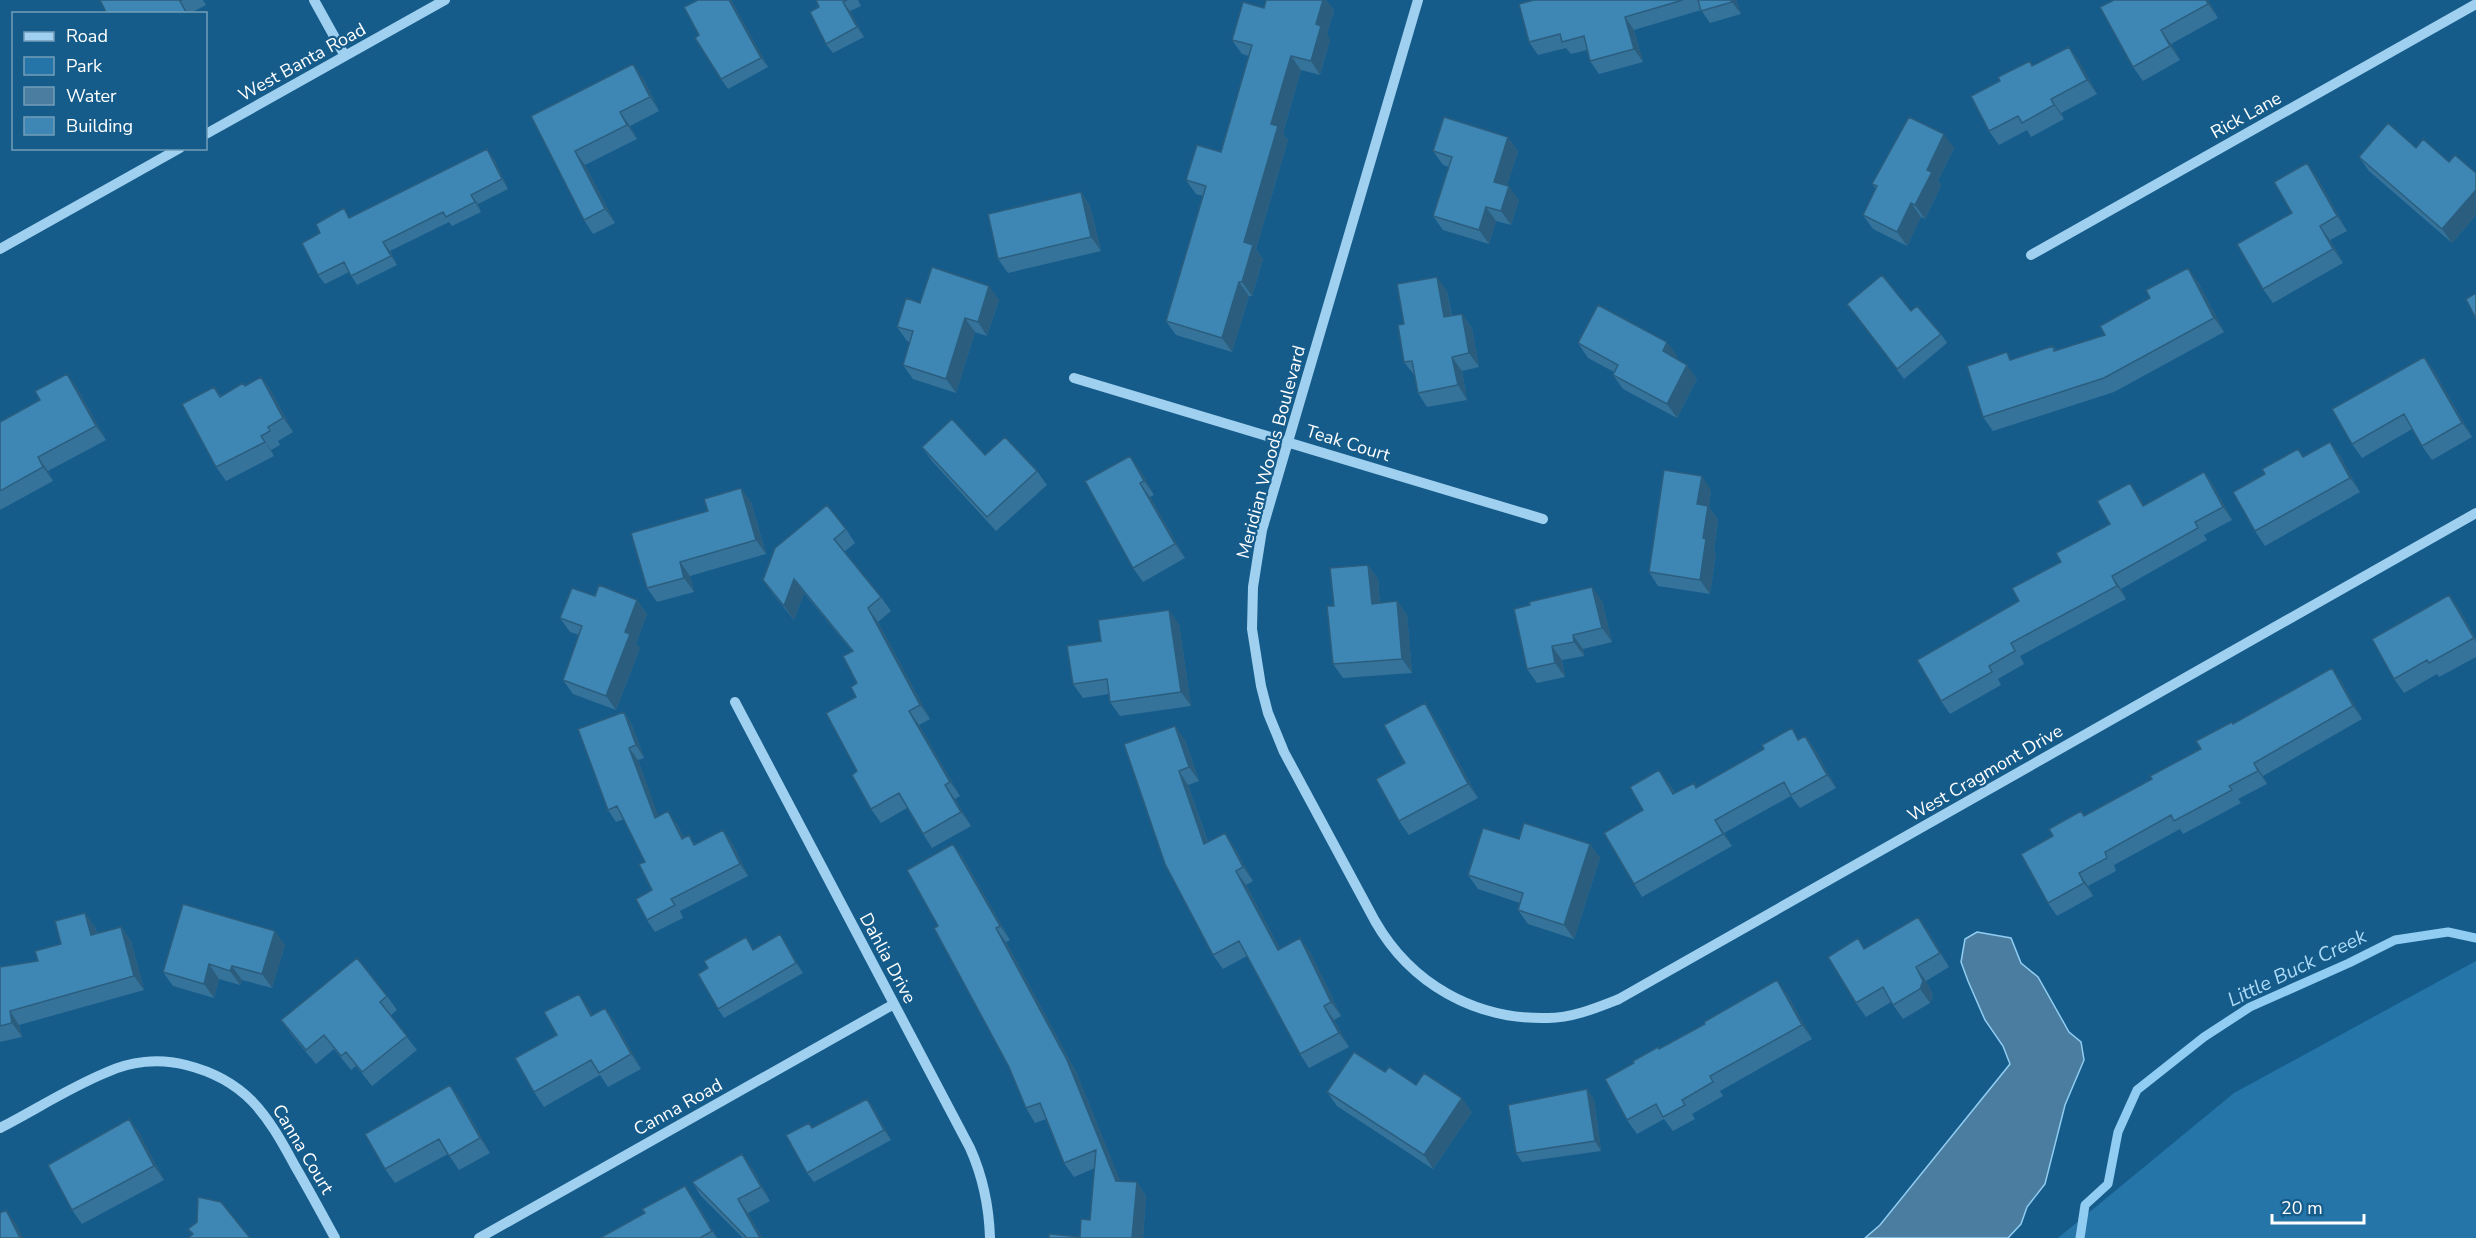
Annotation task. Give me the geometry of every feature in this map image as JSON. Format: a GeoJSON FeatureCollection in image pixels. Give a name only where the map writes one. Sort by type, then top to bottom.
{"type":"FeatureCollection","features":[{"type":"Feature","properties":{"kind":"street"},"geometry":{"type":"LineString","coordinates":[[314,0],[345,56]]}},
{"type":"Feature","properties":{"kind":"street","name":"West Banta Road"},"geometry":{"type":"LineString","coordinates":[[207,133],[445,0]]}},
{"type":"Feature","properties":{"kind":"street","name":"Meridian Woods Boulevard"},"geometry":{"type":"LineString","coordinates":[[1418,0],[1262,531],[1252,594],[1252,629],[1255,658],[1268,714],[1284,752],[1390,945],[1407,964],[1436,988],[1460,1001],[1496,1014]]}},
{"type":"Feature","properties":{"kind":"street","name":"Rick Lane"},"geometry":{"type":"LineString","coordinates":[[2031,255],[2476,3]]}},
{"type":"Feature","properties":{"kind":"street"},"geometry":{"type":"LineString","coordinates":[[0,249],[176,150]]}},
{"type":"Feature","properties":{"kind":"street","name":"Teak Court"},"geometry":{"type":"LineString","coordinates":[[1074,378],[1543,519]]}},
{"type":"Feature","properties":{"kind":"street","name":"West Cragmont Drive"},"geometry":{"type":"LineString","coordinates":[[1496,1014],[1559,1017],[1596,1008],[1619,999],[2476,513]]}},
{"type":"Feature","properties":{"kind":"street","name":"Dahlia Drive"},"geometry":{"type":"LineString","coordinates":[[735,702],[975,1160],[987,1201],[990,1238]]}},
{"type":"Feature","properties":{"kind":"street","name":"Canna Road"},"geometry":{"type":"LineString","coordinates":[[479,1238],[894,1004]]}},
{"type":"Feature","properties":{"kind":"street","name":"Canna Court"},"geometry":{"type":"LineString","coordinates":[[0,1128],[106,1072],[133,1064],[175,1062],[214,1073],[239,1088],[268,1118],[335,1238]]}},
{"type":"Feature","properties":{"kind":"green space"},"geometry":{"type":"Polygon","coordinates":[[[2476,961],[2476,1238],[2058,1238],[2234,1093],[2476,961]]]}},
{"type":"Feature","properties":{"kind":"water"},"geometry":{"type":"Polygon","coordinates":[[[1977,932],[2011,938],[2021,963],[2038,977],[2069,1032],[2081,1042],[2084,1060],[2065,1105],[2045,1184],[2027,1207],[2021,1224],[2008,1238],[1865,1238],[1880,1225],[2010,1064],[2003,1046],[1985,1020],[1961,962],[1965,939],[1977,932]]]}},
{"type":"Feature","properties":{"kind":"building"},"geometry":{"type":"Polygon","coordinates":[[[100,0],[182,0],[180,1],[186,12],[106,12],[100,0]]]}},
{"type":"Feature","properties":{"kind":"building"},"geometry":{"type":"Polygon","coordinates":[[[698,0],[729,0],[761,58],[721,79],[695,38],[699,35],[684,7],[698,0]]]}},
{"type":"Feature","properties":{"kind":"building"},"geometry":{"type":"Polygon","coordinates":[[[816,0],[847,0],[843,2],[857,27],[826,44],[810,12],[819,7],[816,0]]]}},
{"type":"Feature","properties":{"kind":"building"},"geometry":{"type":"Polygon","coordinates":[[[1266,0],[1323,0],[1316,24],[1321,26],[1311,61],[1291,56],[1271,124],[1278,126],[1244,242],[1253,245],[1222,338],[1166,321],[1206,186],[1186,180],[1197,145],[1221,152],[1252,45],[1232,40],[1243,2],[1264,8],[1266,0]]]}},
{"type":"Feature","properties":{"kind":"building"},"geometry":{"type":"Polygon","coordinates":[[[1534,0],[1683,0],[1625,17],[1634,49],[1590,61],[1584,36],[1562,42],[1560,34],[1529,42],[1519,4],[1534,0]]]}},
{"type":"Feature","properties":{"kind":"building"},"geometry":{"type":"Polygon","coordinates":[[[1698,0],[1731,0],[1732,2],[1701,11],[1698,0]]]}},
{"type":"Feature","properties":{"kind":"building"},"geometry":{"type":"Polygon","coordinates":[[[2114,0],[2206,0],[2208,4],[2161,30],[2170,46],[2133,67],[2100,7],[2114,0]]]}},
{"type":"Feature","properties":{"kind":"building"},"geometry":{"type":"Polygon","coordinates":[[[2069,47],[2087,80],[2051,99],[2054,105],[2022,123],[2018,116],[1989,131],[1971,96],[2000,81],[1998,77],[2030,61],[2032,66],[2069,47]]]}},
{"type":"Feature","properties":{"kind":"building"},"geometry":{"type":"Polygon","coordinates":[[[633,64],[650,97],[620,112],[627,125],[575,151],[605,209],[584,220],[531,116],[633,64]]]}},
{"type":"Feature","properties":{"kind":"building"},"geometry":{"type":"Polygon","coordinates":[[[1444,117],[1508,137],[1494,182],[1509,186],[1501,211],[1486,207],[1479,230],[1433,216],[1452,157],[1433,151],[1444,117]]]}},
{"type":"Feature","properties":{"kind":"building"},"geometry":{"type":"Polygon","coordinates":[[[1909,117],[1944,134],[1927,170],[1932,172],[1915,205],[1911,203],[1897,232],[1863,215],[1877,186],[1872,184],[1909,117]]]}},
{"type":"Feature","properties":{"kind":"building"},"geometry":{"type":"Polygon","coordinates":[[[2388,123],[2416,148],[2423,139],[2449,162],[2455,155],[2476,173],[2476,190],[2442,229],[2359,157],[2388,123]]]}},
{"type":"Feature","properties":{"kind":"building"},"geometry":{"type":"Polygon","coordinates":[[[487,149],[502,179],[471,195],[475,202],[446,217],[443,212],[383,242],[391,256],[351,276],[344,262],[318,275],[302,243],[320,233],[316,224],[344,208],[349,218],[487,149]]]}},
{"type":"Feature","properties":{"kind":"building"},"geometry":{"type":"Polygon","coordinates":[[[2307,163],[2337,216],[2320,226],[2333,249],[2263,289],[2237,244],[2292,213],[2274,182],[2307,163]]]}},
{"type":"Feature","properties":{"kind":"building"},"geometry":{"type":"Polygon","coordinates":[[[1081,192],[1091,237],[998,259],[988,214],[1081,192]]]}},
{"type":"Feature","properties":{"kind":"building"},"geometry":{"type":"Polygon","coordinates":[[[932,267],[989,286],[978,322],[965,318],[946,379],[903,365],[913,331],[897,327],[906,298],[920,303],[932,267]]]}},
{"type":"Feature","properties":{"kind":"building"},"geometry":{"type":"Polygon","coordinates":[[[2188,268],[2214,318],[2104,378],[1983,417],[1967,366],[2007,352],[2010,360],[2053,346],[2054,351],[2105,335],[2100,326],[2150,298],[2146,290],[2188,268]]]}},
{"type":"Feature","properties":{"kind":"building"},"geometry":{"type":"Polygon","coordinates":[[[1882,275],[1911,311],[1917,306],[1941,334],[1897,369],[1847,304],[1882,275]]]}},
{"type":"Feature","properties":{"kind":"building"},"geometry":{"type":"Polygon","coordinates":[[[1437,277],[1444,317],[1462,314],[1469,353],[1452,357],[1458,385],[1418,393],[1412,361],[1404,362],[1398,325],[1404,324],[1397,284],[1437,277]]]}},
{"type":"Feature","properties":{"kind":"building"},"geometry":{"type":"Polygon","coordinates":[[[2476,293],[2476,319],[2466,299],[2476,293]]]}},
{"type":"Feature","properties":{"kind":"building"},"geometry":{"type":"Polygon","coordinates":[[[1598,305],[1667,342],[1663,351],[1687,365],[1667,404],[1613,375],[1618,365],[1578,343],[1598,305]]]}},
{"type":"Feature","properties":{"kind":"building"},"geometry":{"type":"Polygon","coordinates":[[[2424,357],[2462,423],[2422,446],[2404,414],[2352,444],[2332,409],[2424,357]]]}},
{"type":"Feature","properties":{"kind":"building"},"geometry":{"type":"Polygon","coordinates":[[[67,374],[96,426],[38,457],[43,467],[0,491],[0,422],[40,400],[35,391],[67,374]]]}},
{"type":"Feature","properties":{"kind":"building"},"geometry":{"type":"Polygon","coordinates":[[[261,377],[283,418],[268,427],[270,431],[261,436],[265,442],[216,467],[182,404],[214,387],[220,397],[243,383],[245,386],[261,377]]]}},
{"type":"Feature","properties":{"kind":"building"},"geometry":{"type":"Polygon","coordinates":[[[952,419],[985,455],[1005,437],[1037,471],[987,517],[922,447],[952,419]]]}},
{"type":"Feature","properties":{"kind":"building"},"geometry":{"type":"Polygon","coordinates":[[[2330,442],[2350,478],[2255,531],[2233,492],[2265,474],[2262,469],[2298,449],[2303,457],[2330,442]]]}},
{"type":"Feature","properties":{"kind":"building"},"geometry":{"type":"Polygon","coordinates":[[[1130,456],[1144,481],[1140,483],[1175,544],[1133,568],[1085,481],[1130,456]]]}},
{"type":"Feature","properties":{"kind":"building"},"geometry":{"type":"Polygon","coordinates":[[[1664,470],[1702,476],[1697,504],[1708,506],[1700,580],[1649,572],[1664,470]]]}},
{"type":"Feature","properties":{"kind":"building"},"geometry":{"type":"Polygon","coordinates":[[[2204,472],[2223,507],[2195,522],[2198,528],[2112,576],[2117,586],[2011,643],[2015,651],[1989,666],[1992,672],[1941,701],[1917,660],[2019,601],[2012,588],[2061,562],[2056,553],[2110,524],[2097,501],[2130,483],[2143,506],[2204,472]]]}},
{"type":"Feature","properties":{"kind":"building"},"geometry":{"type":"Polygon","coordinates":[[[741,488],[756,540],[680,562],[684,578],[647,588],[631,533],[708,511],[704,499],[741,488]]]}},
{"type":"Feature","properties":{"kind":"building"},"geometry":{"type":"Polygon","coordinates":[[[827,505],[846,529],[834,539],[881,597],[868,608],[920,705],[909,711],[950,782],[945,785],[961,812],[923,834],[899,793],[871,809],[852,775],[857,771],[826,713],[856,697],[851,687],[857,683],[843,656],[853,651],[794,579],[784,606],[763,580],[775,548],[827,505]]]}},
{"type":"Feature","properties":{"kind":"building"},"geometry":{"type":"Polygon","coordinates":[[[1368,565],[1372,604],[1397,601],[1402,659],[1333,664],[1327,606],[1334,606],[1330,568],[1368,565]]]}},
{"type":"Feature","properties":{"kind":"building"},"geometry":{"type":"Polygon","coordinates":[[[599,585],[637,600],[625,632],[630,634],[606,696],[563,680],[582,626],[560,618],[572,588],[595,596],[599,585]]]}},
{"type":"Feature","properties":{"kind":"building"},"geometry":{"type":"Polygon","coordinates":[[[1592,587],[1602,628],[1573,635],[1574,642],[1552,646],[1555,663],[1527,669],[1514,609],[1530,605],[1529,602],[1592,587]]]}},
{"type":"Feature","properties":{"kind":"building"},"geometry":{"type":"Polygon","coordinates":[[[2449,595],[2474,638],[2429,663],[2427,660],[2394,679],[2372,639],[2449,595]]]}},
{"type":"Feature","properties":{"kind":"building"},"geometry":{"type":"Polygon","coordinates":[[[1169,610],[1181,692],[1110,702],[1107,679],[1073,684],[1067,646],[1101,641],[1098,620],[1169,610]]]}},
{"type":"Feature","properties":{"kind":"building"},"geometry":{"type":"Polygon","coordinates":[[[2332,668],[2353,706],[2254,763],[2258,771],[2229,786],[2232,790],[2174,821],[2171,815],[2105,852],[2107,858],[2079,873],[2084,883],[2048,903],[2021,854],[2053,836],[2049,829],[2081,811],[2084,816],[2152,779],[2150,776],[2201,749],[2196,741],[2232,722],[2233,724],[2332,668]]]}},
{"type":"Feature","properties":{"kind":"building"},"geometry":{"type":"Polygon","coordinates":[[[1425,703],[1468,784],[1399,821],[1376,779],[1405,763],[1384,725],[1425,703]]]}},
{"type":"Feature","properties":{"kind":"building"},"geometry":{"type":"Polygon","coordinates":[[[624,712],[636,745],[629,748],[655,818],[668,811],[682,839],[689,835],[694,845],[723,830],[740,864],[671,899],[675,905],[647,920],[636,899],[652,890],[639,864],[645,862],[617,806],[608,810],[578,729],[624,712]]]}},
{"type":"Feature","properties":{"kind":"building"},"geometry":{"type":"Polygon","coordinates":[[[1175,726],[1189,767],[1179,771],[1204,844],[1225,833],[1243,867],[1236,871],[1278,950],[1300,938],[1331,1002],[1324,1006],[1339,1033],[1300,1054],[1239,941],[1213,955],[1165,864],[1124,744],[1175,726]]]}},
{"type":"Feature","properties":{"kind":"building"},"geometry":{"type":"Polygon","coordinates":[[[1792,728],[1798,740],[1805,736],[1827,775],[1791,795],[1784,782],[1715,820],[1723,834],[1634,884],[1604,833],[1643,810],[1630,787],[1659,770],[1673,794],[1694,783],[1696,788],[1764,749],[1762,745],[1792,728]]]}},
{"type":"Feature","properties":{"kind":"building"},"geometry":{"type":"Polygon","coordinates":[[[1524,823],[1590,844],[1564,925],[1518,910],[1523,893],[1468,875],[1483,828],[1519,839],[1524,823]]]}},
{"type":"Feature","properties":{"kind":"building"},"geometry":{"type":"Polygon","coordinates":[[[953,844],[1000,926],[996,928],[1067,1060],[1116,1181],[1137,1182],[1132,1238],[1049,1238],[1049,1234],[1080,1237],[1081,1219],[1090,1220],[1096,1150],[1064,1163],[1040,1103],[1026,1108],[1009,1067],[934,928],[938,926],[907,870],[953,844]]]}},
{"type":"Feature","properties":{"kind":"building"},"geometry":{"type":"Polygon","coordinates":[[[183,904],[275,931],[262,974],[232,966],[230,971],[209,964],[204,984],[163,972],[183,904]]]}},
{"type":"Feature","properties":{"kind":"building"},"geometry":{"type":"Polygon","coordinates":[[[85,913],[91,935],[121,927],[134,976],[10,1011],[12,1023],[0,1026],[0,967],[38,961],[35,951],[61,944],[55,921],[85,913]]]}},
{"type":"Feature","properties":{"kind":"building"},"geometry":{"type":"Polygon","coordinates":[[[1918,917],[1940,953],[1916,967],[1923,981],[1920,989],[1893,1005],[1883,987],[1856,1003],[1828,957],[1858,938],[1864,949],[1918,917]]]}},
{"type":"Feature","properties":{"kind":"building"},"geometry":{"type":"Polygon","coordinates":[[[780,934],[796,963],[718,1009],[698,974],[708,968],[704,961],[746,937],[753,950],[780,934]]]}},
{"type":"Feature","properties":{"kind":"building"},"geometry":{"type":"Polygon","coordinates":[[[357,958],[387,996],[380,1002],[407,1036],[362,1072],[346,1052],[341,1056],[324,1035],[306,1050],[281,1020],[357,958]]]}},
{"type":"Feature","properties":{"kind":"building"},"geometry":{"type":"Polygon","coordinates":[[[1777,980],[1802,1025],[1710,1076],[1713,1082],[1682,1100],[1685,1105],[1663,1117],[1656,1104],[1627,1120],[1605,1079],[1658,1047],[1659,1049],[1705,1024],[1704,1022],[1777,980]]]}},
{"type":"Feature","properties":{"kind":"building"},"geometry":{"type":"Polygon","coordinates":[[[579,994],[591,1016],[605,1008],[631,1054],[599,1073],[591,1060],[534,1092],[515,1058],[557,1035],[544,1012],[579,994]]]}},
{"type":"Feature","properties":{"kind":"building"},"geometry":{"type":"Polygon","coordinates":[[[1354,1052],[1385,1072],[1389,1067],[1416,1085],[1424,1073],[1462,1098],[1424,1155],[1327,1092],[1354,1052]]]}},
{"type":"Feature","properties":{"kind":"building"},"geometry":{"type":"Polygon","coordinates":[[[450,1085],[480,1138],[449,1156],[439,1139],[385,1169],[365,1134],[450,1085]]]}},
{"type":"Feature","properties":{"kind":"building"},"geometry":{"type":"Polygon","coordinates":[[[1587,1089],[1595,1141],[1516,1153],[1508,1105],[1587,1089]]]}},
{"type":"Feature","properties":{"kind":"building"},"geometry":{"type":"Polygon","coordinates":[[[867,1099],[884,1130],[807,1173],[786,1135],[809,1123],[812,1128],[867,1099]]]}},
{"type":"Feature","properties":{"kind":"building"},"geometry":{"type":"Polygon","coordinates":[[[129,1119],[154,1166],[72,1210],[48,1165],[129,1119]]]}},
{"type":"Feature","properties":{"kind":"building"},"geometry":{"type":"Polygon","coordinates":[[[742,1154],[761,1187],[738,1199],[760,1238],[747,1238],[692,1182],[742,1154]]]}},
{"type":"Feature","properties":{"kind":"building"},"geometry":{"type":"Polygon","coordinates":[[[685,1186],[712,1231],[700,1238],[600,1238],[645,1213],[642,1209],[685,1186]]]}},
{"type":"Feature","properties":{"kind":"building"},"geometry":{"type":"Polygon","coordinates":[[[198,1197],[221,1202],[250,1238],[188,1238],[193,1234],[188,1229],[197,1222],[198,1197]]]}},
{"type":"Feature","properties":{"kind":"building"},"geometry":{"type":"Polygon","coordinates":[[[6,1210],[20,1238],[0,1238],[0,1213],[6,1210]]]}},
{"type":"Feature","properties":{"kind":"waterway","name":"Little Buck Creek"},"geometry":{"type":"LineString","coordinates":[[2080,1238],[2085,1205],[2108,1184],[2118,1132],[2137,1090],[2204,1037],[2250,1007],[2395,940],[2448,932],[2476,938]]}}]}
